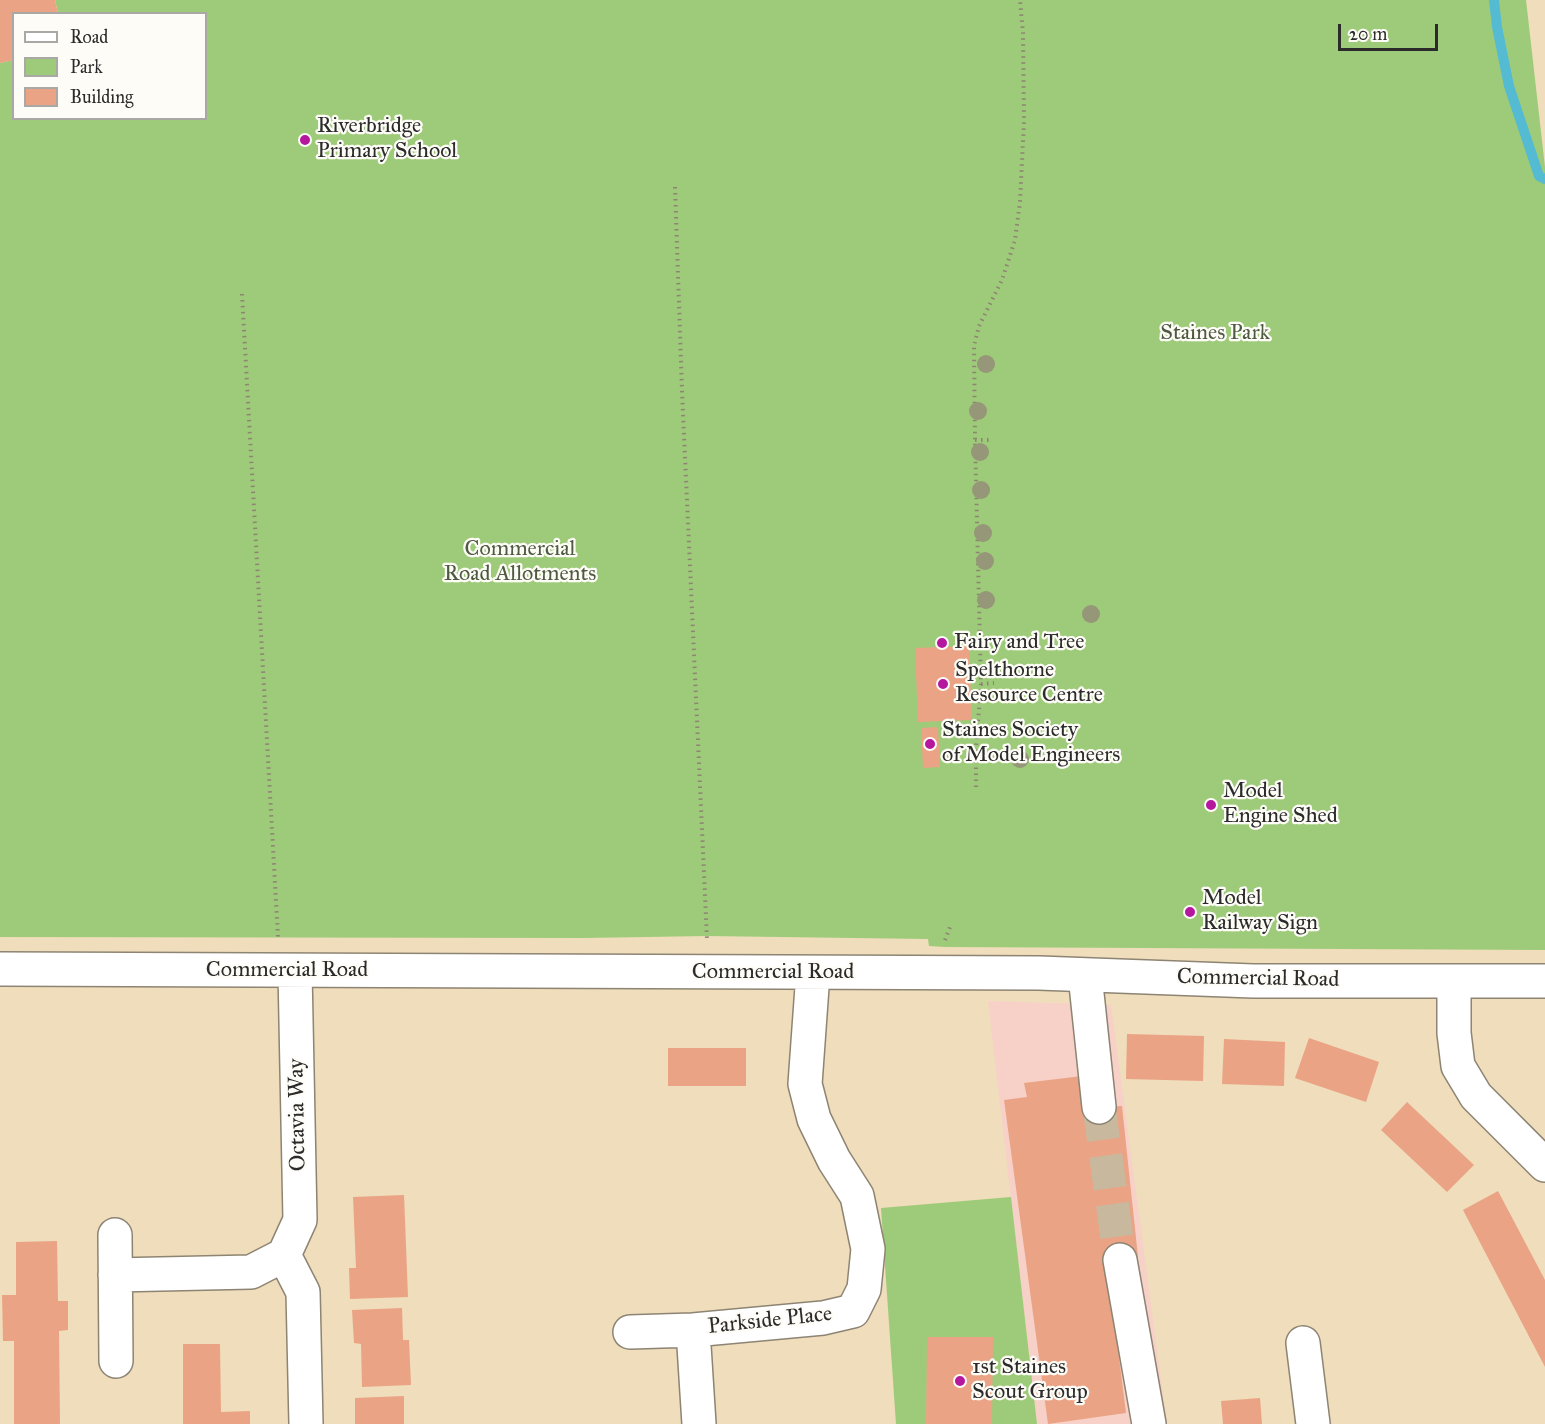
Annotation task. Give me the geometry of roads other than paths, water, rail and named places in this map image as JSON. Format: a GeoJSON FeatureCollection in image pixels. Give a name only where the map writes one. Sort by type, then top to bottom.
{"type":"FeatureCollection","features":[{"type":"Feature","properties":{"kind":"street","name":"Commercial Road"},"geometry":{"type":"LineString","coordinates":[[0,969],[1039,973],[1253,981],[1545,981]]}},
{"type":"Feature","properties":{"kind":"street","name":"Octavia Way"},"geometry":{"type":"LineString","coordinates":[[284,1255],[300,1220],[286,971]]}},
{"type":"Feature","properties":{"kind":"street","name":"Parkside Place"},"geometry":{"type":"LineString","coordinates":[[630,1332],[693,1330],[824,1318],[853,1311],[864,1289],[868,1249],[857,1196],[834,1160],[814,1119],[805,1084],[813,973]]}},
{"type":"Feature","properties":{"kind":"street"},"geometry":{"type":"LineString","coordinates":[[1085,975],[1099,1107]]}},
{"type":"Feature","properties":{"kind":"street"},"geometry":{"type":"LineString","coordinates":[[1454,981],[1454,1033],[1458,1066],[1476,1096],[1545,1165]]}},
{"type":"Feature","properties":{"kind":"street"},"geometry":{"type":"LineString","coordinates":[[115,1235],[116,1361]]}},
{"type":"Feature","properties":{"kind":"street"},"geometry":{"type":"LineString","coordinates":[[115,1275],[250,1272],[284,1255],[303,1292],[306,1424]]}},
{"type":"Feature","properties":{"kind":"street"},"geometry":{"type":"LineString","coordinates":[[1120,1260],[1149,1424]]}},
{"type":"Feature","properties":{"kind":"street","name":"Parkside Place"},"geometry":{"type":"LineString","coordinates":[[693,1330],[699,1424]]}},
{"type":"Feature","properties":{"kind":"street"},"geometry":{"type":"LineString","coordinates":[[1304,1343],[1313,1424]]}},
{"type":"Feature","properties":{"kind":"waterway"},"geometry":{"type":"LineString","coordinates":[[1494,0],[1509,86],[1539,176],[1545,179]]}},
{"type":"Feature","properties":{"kind":"tunnel"},"geometry":{"type":"LineString","coordinates":[[1099,1107],[1120,1260]]}},
{"type":"Feature","properties":{"kind":"place","name":"Riverbridge Primary School"},"geometry":{"type":"Point","coordinates":[305,140]}},
{"type":"Feature","properties":{"kind":"place","name":"Fairy and Tree"},"geometry":{"type":"Point","coordinates":[942,643]}},
{"type":"Feature","properties":{"kind":"place","name":"Spelthorne Resource Centre"},"geometry":{"type":"Point","coordinates":[943,684]}},
{"type":"Feature","properties":{"kind":"place","name":"Staines Society of Model Engineers"},"geometry":{"type":"Point","coordinates":[930,744]}},
{"type":"Feature","properties":{"kind":"place","name":"Model Engine Shed"},"geometry":{"type":"Point","coordinates":[1211,805]}},
{"type":"Feature","properties":{"kind":"place","name":"Model Railway Sign"},"geometry":{"type":"Point","coordinates":[1190,912]}},
{"type":"Feature","properties":{"kind":"place","name":"1st Staines Scout Group"},"geometry":{"type":"Point","coordinates":[960,1381]}},
{"type":"Feature","properties":{"kind":"park label","name":"Staines Park"},"geometry":{"type":"Point","coordinates":[1215,334]}},
{"type":"Feature","properties":{"kind":"park label","name":"Commercial Road Allotments"},"geometry":{"type":"Point","coordinates":[520,562]}}]}
